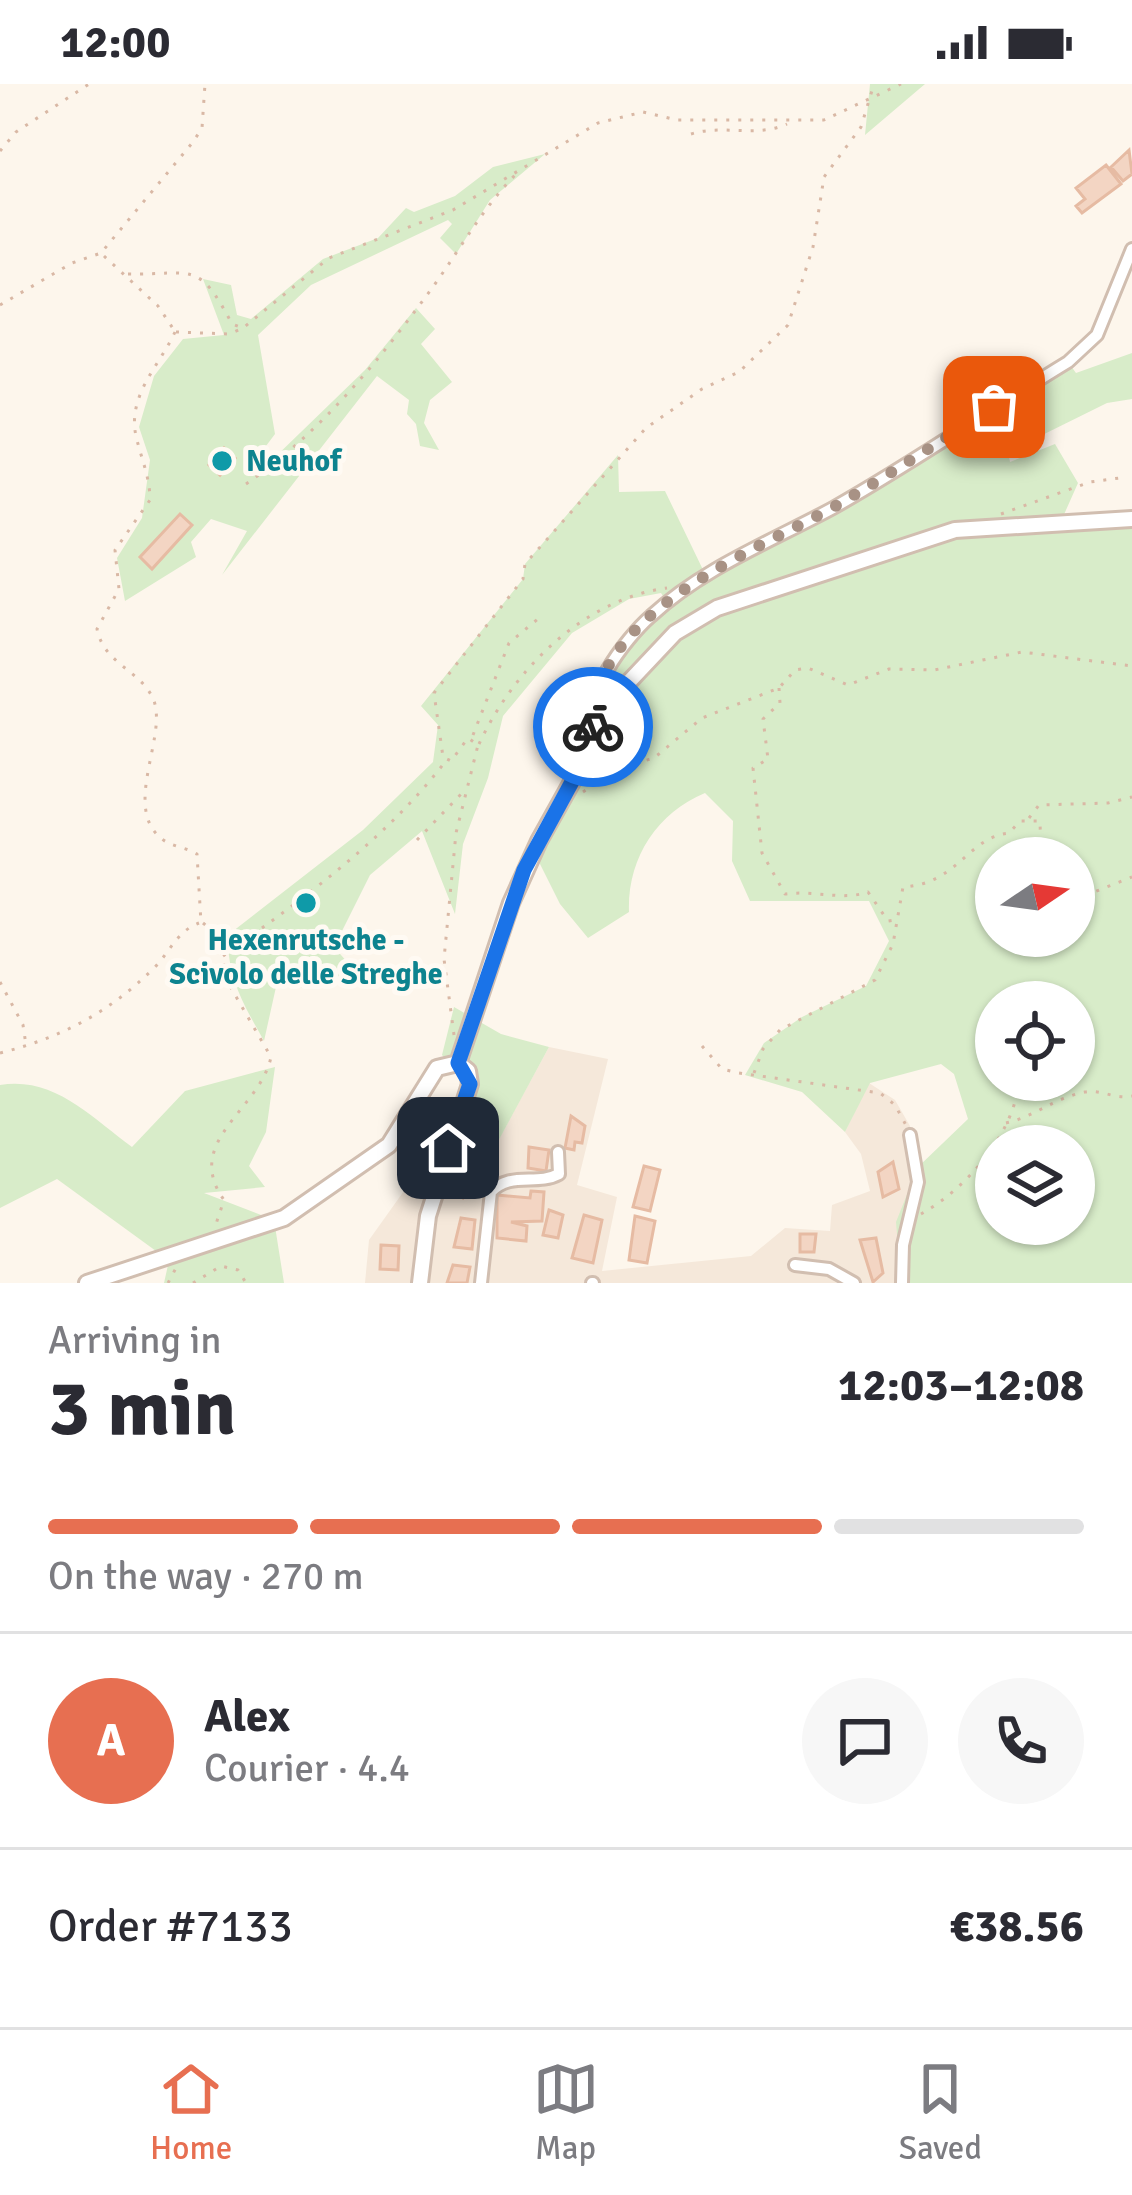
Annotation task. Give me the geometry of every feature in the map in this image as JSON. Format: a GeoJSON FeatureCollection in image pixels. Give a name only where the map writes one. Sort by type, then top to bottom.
{"type":"FeatureCollection","features":[{"type":"Feature","properties":{"kind":"street"},"geometry":{"type":"LineString","coordinates":[[598,734],[595,705],[632,634],[674,597],[835,506],[1068,362],[1096,335],[1132,249]]}},
{"type":"Feature","properties":{"kind":"street"},"geometry":{"type":"LineString","coordinates":[[420,1283],[428,1216],[470,1084],[461,1055],[518,886],[598,734],[639,668],[697,619],[824,571],[986,525],[1132,519]]}},
{"type":"Feature","properties":{"kind":"street"},"geometry":{"type":"LineString","coordinates":[[87,1283],[284,1219],[366,1164],[408,1119],[437,1068],[461,1055]]}},
{"type":"Feature","properties":{"kind":"street"},"geometry":{"type":"LineString","coordinates":[[902,1283],[918,1182],[910,1135]]}},
{"type":"Feature","properties":{"kind":"street"},"geometry":{"type":"LineString","coordinates":[[481,1283],[491,1192],[513,1179],[548,1180],[559,1174],[558,1152]]}},
{"type":"Feature","properties":{"kind":"street"},"geometry":{"type":"LineString","coordinates":[[795,1265],[829,1269],[854,1283]]}},
{"type":"Feature","properties":{"kind":"path"},"geometry":{"type":"LineString","coordinates":[[0,151],[16,132],[88,84]]}},
{"type":"Feature","properties":{"kind":"path"},"geometry":{"type":"LineString","coordinates":[[0,305],[72,263],[101,253],[194,142],[202,128],[205,84]]}},
{"type":"Feature","properties":{"kind":"path"},"geometry":{"type":"LineString","coordinates":[[447,761],[434,693],[523,579],[525,564],[646,428],[702,388],[740,372],[788,325],[813,247],[824,177],[861,127],[874,84]]}},
{"type":"Feature","properties":{"kind":"path"},"geometry":{"type":"LineString","coordinates":[[175,332],[229,334],[243,328],[329,258],[453,210],[579,132],[627,114],[788,123],[839,115],[901,84]]}},
{"type":"Feature","properties":{"kind":"path"},"geometry":{"type":"LineString","coordinates":[[692,134],[712,128],[771,130],[788,123]]}},
{"type":"Feature","properties":{"kind":"path"},"geometry":{"type":"LineString","coordinates":[[246,484],[283,458],[330,412],[432,288],[490,200],[518,172]]}},
{"type":"Feature","properties":{"kind":"path"},"geometry":{"type":"LineString","coordinates":[[101,253],[168,316],[175,332]]}},
{"type":"Feature","properties":{"kind":"path"},"geometry":{"type":"LineString","coordinates":[[128,274],[183,269],[199,274],[213,287],[232,324],[243,328]]}},
{"type":"Feature","properties":{"kind":"path"},"geometry":{"type":"LineString","coordinates":[[175,332],[153,364],[136,409],[135,430],[150,500],[115,550],[119,589],[97,629],[101,648],[148,689],[156,706],[147,793],[152,819],[164,841],[197,854],[201,922]]}},
{"type":"Feature","properties":{"kind":"path"},"geometry":{"type":"LineString","coordinates":[[986,525],[989,519],[1046,498],[1127,477]]}},
{"type":"Feature","properties":{"kind":"path"},"geometry":{"type":"LineString","coordinates":[[417,840],[464,791],[478,745],[510,694],[566,632],[637,592],[667,588],[674,597]]}},
{"type":"Feature","properties":{"kind":"path"},"geometry":{"type":"LineString","coordinates":[[221,957],[304,898],[413,804],[472,737],[509,644],[539,618]]}},
{"type":"Feature","properties":{"kind":"path"},"geometry":{"type":"LineString","coordinates":[[563,798],[620,768],[654,758],[702,718],[779,688],[795,670],[808,668],[848,686],[889,669],[934,670],[1022,652],[1132,666]]}},
{"type":"Feature","properties":{"kind":"path"},"geometry":{"type":"LineString","coordinates":[[779,688],[781,703],[763,719],[769,759],[753,768],[762,853],[785,894],[822,890],[849,899],[868,892],[888,921],[897,919]]}},
{"type":"Feature","properties":{"kind":"path"},"geometry":{"type":"LineString","coordinates":[[472,737],[478,745]]}},
{"type":"Feature","properties":{"kind":"path"},"geometry":{"type":"LineString","coordinates":[[461,1055],[454,1037],[444,959],[455,833],[467,799],[464,791]]}},
{"type":"Feature","properties":{"kind":"path"},"geometry":{"type":"LineString","coordinates":[[754,1073],[763,1049],[780,1030],[875,980],[893,944],[904,905],[903,887],[918,886],[968,862],[975,846],[1028,820],[1039,805],[1108,803],[1132,796]]}},
{"type":"Feature","properties":{"kind":"path"},"geometry":{"type":"LineString","coordinates":[[1028,820],[1040,820],[1040,837]]}},
{"type":"Feature","properties":{"kind":"path"},"geometry":{"type":"LineString","coordinates":[[1095,892],[1132,878]]}},
{"type":"Feature","properties":{"kind":"path"},"geometry":{"type":"LineString","coordinates":[[200,1234],[216,1227],[224,1213],[224,1200],[213,1180],[214,1145],[271,1063],[269,1051],[227,981],[214,929],[201,922]]}},
{"type":"Feature","properties":{"kind":"path"},"geometry":{"type":"LineString","coordinates":[[0,1053],[69,1031],[107,1008],[153,970],[187,928],[201,922]]}},
{"type":"Feature","properties":{"kind":"path"},"geometry":{"type":"LineString","coordinates":[[0,982],[23,1025],[26,1046]]}},
{"type":"Feature","properties":{"kind":"path"},"geometry":{"type":"LineString","coordinates":[[702,1046],[722,1069],[880,1093],[895,1105],[910,1135]]}},
{"type":"Feature","properties":{"kind":"path"},"geometry":{"type":"LineString","coordinates":[[1005,1124],[1028,1118],[1037,1106],[1091,1090],[1132,1096]]}},
{"type":"Feature","properties":{"kind":"path"},"geometry":{"type":"LineString","coordinates":[[910,1220],[952,1192],[1005,1124],[1016,1101]]}},
{"type":"Feature","properties":{"kind":"path"},"geometry":{"type":"LineString","coordinates":[[168,1283],[185,1254]]}},
{"type":"Feature","properties":{"kind":"path"},"geometry":{"type":"LineString","coordinates":[[193,1283],[221,1266],[238,1270],[246,1283]]}},
{"type":"Feature","properties":{"kind":"shaded area"},"geometry":{"type":"Polygon","coordinates":[[[549,1047],[608,1059],[577,1185],[617,1197],[602,1271],[751,1256],[785,1228],[830,1231],[832,1205],[870,1191],[861,1154],[845,1132],[869,1083],[895,1100],[910,1126],[917,1157],[901,1283],[365,1283],[369,1240],[431,1153],[481,1172],[549,1047]]]}},
{"type":"Feature","properties":{"kind":"green space"},"geometry":{"type":"Polygon","coordinates":[[[870,84],[925,84],[865,135],[870,84]]]}},
{"type":"Feature","properties":{"kind":"green space"},"geometry":{"type":"Polygon","coordinates":[[[545,154],[490,200],[456,254],[440,238],[452,224],[448,220],[311,285],[258,335],[275,434],[263,450],[269,463],[365,370],[416,308],[435,329],[421,344],[452,382],[430,400],[424,423],[439,450],[420,446],[416,424],[407,414],[409,400],[377,376],[222,575],[247,531],[211,519],[191,542],[196,557],[125,601],[117,558],[142,518],[150,460],[139,427],[154,376],[183,339],[224,335],[203,279],[231,285],[237,315],[251,319],[323,259],[378,238],[406,208],[414,212],[455,196],[493,167],[545,154]]]}},
{"type":"Feature","properties":{"kind":"green space"},"geometry":{"type":"Polygon","coordinates":[[[1132,353],[1132,399],[1107,403],[1008,452],[1010,462],[1055,444],[1078,483],[1062,519],[1132,519],[1132,1283],[901,1283],[896,1222],[918,1167],[968,1119],[954,1074],[941,1064],[870,1083],[845,1132],[802,1092],[745,1075],[764,1043],[802,1017],[866,986],[889,941],[869,901],[750,901],[732,861],[733,821],[705,793],[672,813],[648,840],[633,874],[629,912],[588,938],[560,904],[531,846],[588,740],[596,687],[626,631],[665,599],[661,593],[629,599],[572,633],[503,716],[488,778],[463,844],[455,914],[422,831],[370,875],[334,947],[355,971],[324,988],[276,987],[264,1041],[234,978],[228,935],[363,830],[433,762],[438,725],[421,706],[523,579],[525,564],[618,455],[619,492],[665,491],[706,576],[835,506],[1068,362],[1076,373],[1132,353]]]}},
{"type":"Feature","properties":{"kind":"green space"},"geometry":{"type":"Polygon","coordinates":[[[454,1007],[501,1034],[549,1047],[481,1173],[443,1158],[466,1082],[442,1055],[454,1007]]]}},
{"type":"Feature","properties":{"kind":"green space"},"geometry":{"type":"Polygon","coordinates":[[[275,1067],[266,1132],[249,1166],[265,1187],[204,1193],[274,1220],[284,1283],[164,1283],[168,1265],[156,1251],[57,1179],[0,1208],[0,1085],[19,1084],[55,1093],[132,1147],[185,1091],[275,1067]]]}},
{"type":"Feature","properties":{"kind":"building"},"geometry":{"type":"Polygon","coordinates":[[[1129,150],[1132,174],[1123,181],[1111,167],[1129,150]]]}},
{"type":"Feature","properties":{"kind":"building"},"geometry":{"type":"Polygon","coordinates":[[[1106,165],[1121,184],[1082,213],[1076,206],[1085,199],[1076,188],[1106,165]]]}},
{"type":"Feature","properties":{"kind":"building","name":"Neuhof"},"geometry":{"type":"Polygon","coordinates":[[[224,448],[235,458],[220,475],[209,465],[224,448]]]}},
{"type":"Feature","properties":{"kind":"building"},"geometry":{"type":"Polygon","coordinates":[[[180,514],[192,525],[152,569],[140,557],[180,514]]]}},
{"type":"Feature","properties":{"kind":"building"},"geometry":{"type":"Polygon","coordinates":[[[571,1116],[585,1126],[582,1143],[575,1142],[574,1150],[565,1148],[571,1116]]]}},
{"type":"Feature","properties":{"kind":"building"},"geometry":{"type":"Polygon","coordinates":[[[529,1147],[549,1150],[546,1171],[528,1168],[529,1147]]]}},
{"type":"Feature","properties":{"kind":"building"},"geometry":{"type":"Polygon","coordinates":[[[893,1162],[899,1189],[883,1197],[878,1172],[893,1162]]]}},
{"type":"Feature","properties":{"kind":"building"},"geometry":{"type":"Polygon","coordinates":[[[644,1166],[660,1170],[650,1211],[633,1207],[644,1166]]]}},
{"type":"Feature","properties":{"kind":"building"},"geometry":{"type":"Polygon","coordinates":[[[464,1175],[475,1182],[463,1198],[453,1191],[464,1175]]]}},
{"type":"Feature","properties":{"kind":"building"},"geometry":{"type":"Polygon","coordinates":[[[531,1191],[544,1192],[542,1221],[511,1222],[527,1226],[526,1241],[497,1238],[497,1195],[530,1198],[531,1191]]]}},
{"type":"Feature","properties":{"kind":"building"},"geometry":{"type":"Polygon","coordinates":[[[549,1210],[563,1215],[558,1238],[543,1235],[549,1210]]]}},
{"type":"Feature","properties":{"kind":"building"},"geometry":{"type":"Polygon","coordinates":[[[584,1215],[602,1220],[593,1263],[572,1258],[584,1215]]]}},
{"type":"Feature","properties":{"kind":"building"},"geometry":{"type":"Polygon","coordinates":[[[635,1216],[655,1221],[647,1263],[629,1260],[635,1216]]]}},
{"type":"Feature","properties":{"kind":"building"},"geometry":{"type":"Polygon","coordinates":[[[461,1218],[475,1220],[472,1249],[454,1247],[461,1218]]]}},
{"type":"Feature","properties":{"kind":"building"},"geometry":{"type":"Polygon","coordinates":[[[800,1234],[816,1234],[814,1252],[800,1252],[800,1234]]]}},
{"type":"Feature","properties":{"kind":"building"},"geometry":{"type":"Polygon","coordinates":[[[876,1238],[883,1273],[873,1282],[860,1240],[876,1238]]]}},
{"type":"Feature","properties":{"kind":"building"},"geometry":{"type":"Polygon","coordinates":[[[381,1245],[399,1246],[398,1270],[380,1269],[381,1245]]]}},
{"type":"Feature","properties":{"kind":"building"},"geometry":{"type":"Polygon","coordinates":[[[453,1265],[470,1267],[467,1283],[447,1283],[453,1265]]]}},
{"type":"Feature","properties":{"kind":"way so far"},"geometry":{"type":"LineString","coordinates":[[593,727],[599,690],[632,634],[650,616],[713,571],[835,506],[994,407]]}},
{"type":"Feature","properties":{"kind":"place","name":"Neuhof"},"geometry":{"type":"Point","coordinates":[222,461]}},
{"type":"Feature","properties":{"kind":"place","name":"Hexenrutsche - Scivolo delle Streghe"},"geometry":{"type":"Point","coordinates":[306,903]}},
{"type":"Feature","properties":{"kind":"route"},"geometry":{"type":"LineString","coordinates":[[448,1148],[470,1084],[468,1072],[458,1063],[512,903],[524,870],[598,734],[593,727]]}}]}
